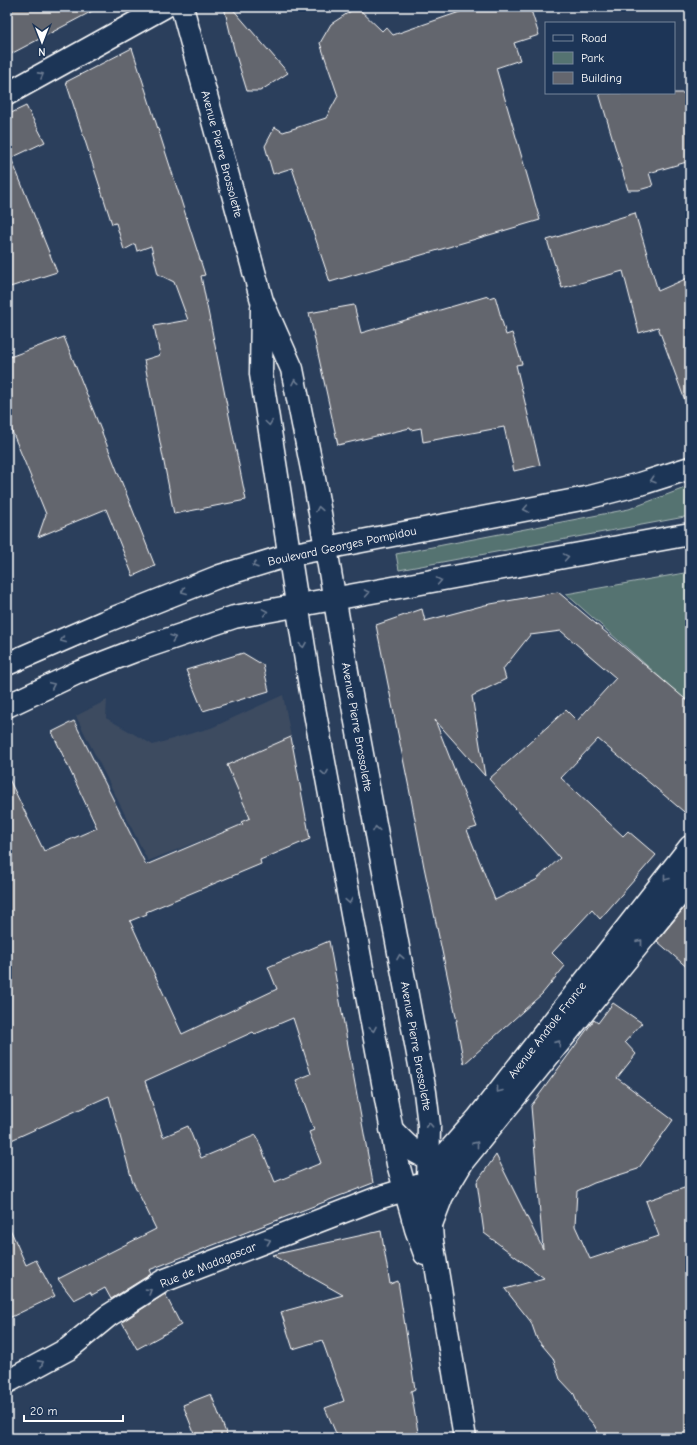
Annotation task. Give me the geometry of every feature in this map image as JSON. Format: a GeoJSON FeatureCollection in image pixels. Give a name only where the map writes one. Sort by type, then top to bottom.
{"type":"FeatureCollection","features":[{"type":"Feature","properties":{"kind":"main road"},"geometry":{"type":"LineString","coordinates":[[7,94],[164,7]]}},
{"type":"Feature","properties":{"kind":"main road","name":"Avenue Pierre Brossolette"},"geometry":{"type":"LineString","coordinates":[[182,7],[262,301],[292,368],[315,484],[425,1092],[434,1160],[428,1183],[422,1222]]}},
{"type":"Feature","properties":{"kind":"main road","name":"Avenue Pierre Brossolette"},"geometry":{"type":"LineString","coordinates":[[262,301],[261,374],[310,686],[391,1129],[404,1190],[422,1222],[443,1306],[465,1438]]}},
{"type":"Feature","properties":{"kind":"main road","name":"Boulevard Georges Pompidou"},"geometry":{"type":"LineString","coordinates":[[7,664],[104,622],[220,576],[289,554],[586,498],[640,484],[690,468]]}},
{"type":"Feature","properties":{"kind":"main road"},"geometry":{"type":"LineString","coordinates":[[7,706],[77,673],[134,651],[234,618],[690,534]]}},
{"type":"Feature","properties":{"kind":"main road","name":"Avenue Anatole France"},"geometry":{"type":"LineString","coordinates":[[434,1160],[478,1118],[690,847]]}},
{"type":"Feature","properties":{"kind":"main road","name":"Avenue Anatole France"},"geometry":{"type":"LineString","coordinates":[[422,1222],[442,1196],[463,1161],[690,881]]}},
{"type":"Feature","properties":{"kind":"main road"},"geometry":{"type":"LineString","coordinates":[[391,1129],[412,1151],[434,1160],[463,1161]]}},
{"type":"Feature","properties":{"kind":"main road","name":"Rue de Madagascar"},"geometry":{"type":"LineString","coordinates":[[7,1382],[68,1349],[108,1316],[163,1282],[378,1198],[428,1183]]}},
{"type":"Feature","properties":{"kind":"shaded area"},"geometry":{"type":"Polygon","coordinates":[[[283,695],[302,795],[242,822],[243,824],[148,861],[76,716],[107,700],[106,718],[153,745],[211,728],[283,695]]]}},
{"type":"Feature","properties":{"kind":"green space"},"geometry":{"type":"Polygon","coordinates":[[[690,486],[690,516],[399,570],[396,554],[629,509],[690,486]]]}},
{"type":"Feature","properties":{"kind":"green space"},"geometry":{"type":"Polygon","coordinates":[[[690,572],[690,704],[566,594],[690,572]]]}},
{"type":"Feature","properties":{"kind":"building"},"geometry":{"type":"Polygon","coordinates":[[[7,7],[100,7],[7,56],[7,7]]]}},
{"type":"Feature","properties":{"kind":"building"},"geometry":{"type":"Polygon","coordinates":[[[224,7],[231,7],[288,73],[260,91],[247,91],[234,49],[224,7]]]}},
{"type":"Feature","properties":{"kind":"building"},"geometry":{"type":"Polygon","coordinates":[[[357,7],[382,31],[386,27],[393,35],[474,7],[530,7],[539,35],[514,43],[520,60],[496,68],[540,220],[330,282],[292,168],[273,174],[265,146],[275,127],[283,132],[326,118],[338,96],[320,43],[331,24],[357,7]]]}},
{"type":"Feature","properties":{"kind":"building"},"geometry":{"type":"Polygon","coordinates":[[[132,48],[205,275],[201,276],[246,500],[174,514],[144,360],[160,355],[154,326],[188,320],[174,282],[158,274],[151,246],[137,251],[135,244],[124,250],[116,223],[112,224],[66,82],[132,48]]]}},
{"type":"Feature","properties":{"kind":"building"},"geometry":{"type":"Polygon","coordinates":[[[690,93],[690,161],[649,173],[653,186],[639,190],[628,190],[599,94],[690,93]]]}},
{"type":"Feature","properties":{"kind":"building"},"geometry":{"type":"Polygon","coordinates":[[[26,106],[45,142],[11,158],[57,272],[7,288],[7,115],[26,106]]]}},
{"type":"Feature","properties":{"kind":"building"},"geometry":{"type":"Polygon","coordinates":[[[635,213],[658,291],[690,277],[690,406],[687,406],[658,327],[639,333],[623,271],[562,288],[547,240],[635,213]]]}},
{"type":"Feature","properties":{"kind":"building"},"geometry":{"type":"Polygon","coordinates":[[[488,296],[489,298],[495,296],[506,335],[512,333],[522,364],[516,365],[540,465],[514,471],[504,427],[423,442],[421,428],[411,430],[410,428],[338,445],[309,313],[354,305],[361,333],[488,296]]]}},
{"type":"Feature","properties":{"kind":"building"},"geometry":{"type":"Polygon","coordinates":[[[64,337],[155,566],[133,576],[106,509],[38,537],[46,514],[7,419],[7,358],[64,337]]]}},
{"type":"Feature","properties":{"kind":"building"},"geometry":{"type":"Polygon","coordinates":[[[558,592],[690,703],[690,817],[598,739],[561,778],[623,836],[628,831],[656,855],[600,919],[592,910],[552,953],[565,966],[542,994],[464,1064],[457,1021],[424,867],[376,625],[422,609],[425,621],[485,605],[558,592]],[[561,631],[530,635],[503,669],[506,679],[472,696],[485,776],[435,720],[477,827],[467,830],[495,900],[536,880],[560,858],[489,779],[566,710],[577,721],[616,678],[561,631]]]}},
{"type":"Feature","properties":{"kind":"building"},"geometry":{"type":"Polygon","coordinates":[[[243,653],[263,665],[269,691],[203,711],[186,670],[243,653]]]}},
{"type":"Feature","properties":{"kind":"building"},"geometry":{"type":"Polygon","coordinates":[[[74,721],[146,865],[243,824],[241,822],[250,818],[227,765],[291,737],[310,839],[260,860],[261,864],[146,912],[147,914],[130,921],[182,1034],[277,989],[268,967],[329,941],[373,1183],[149,1270],[151,1274],[111,1299],[105,1288],[92,1295],[90,1292],[74,1300],[58,1279],[156,1229],[132,1180],[109,1096],[7,1142],[7,775],[44,851],[97,828],[52,732],[74,721]],[[293,1018],[255,1034],[253,1032],[145,1081],[163,1137],[188,1126],[201,1158],[256,1135],[275,1182],[321,1163],[309,1132],[314,1130],[296,1080],[311,1074],[293,1018]]]}},
{"type":"Feature","properties":{"kind":"building"},"geometry":{"type":"Polygon","coordinates":[[[690,901],[690,970],[657,941],[690,901]]]}},
{"type":"Feature","properties":{"kind":"building"},"geometry":{"type":"Polygon","coordinates":[[[613,1003],[642,1023],[625,1042],[636,1054],[617,1078],[673,1120],[638,1169],[594,1183],[577,1191],[575,1226],[590,1259],[659,1236],[646,1201],[690,1186],[690,1438],[601,1438],[594,1425],[580,1409],[574,1394],[560,1379],[553,1358],[537,1339],[531,1322],[505,1289],[544,1278],[484,1233],[477,1182],[496,1155],[543,1249],[531,1106],[594,1020],[598,1023],[613,1003]]]}},
{"type":"Feature","properties":{"kind":"building"},"geometry":{"type":"Polygon","coordinates":[[[7,1222],[26,1265],[36,1260],[55,1296],[7,1319],[7,1222]]]}},
{"type":"Feature","properties":{"kind":"building"},"geometry":{"type":"Polygon","coordinates":[[[381,1231],[390,1284],[398,1281],[415,1389],[411,1391],[419,1438],[338,1438],[325,1408],[344,1401],[322,1340],[293,1349],[281,1312],[343,1295],[272,1255],[381,1231]]]}},
{"type":"Feature","properties":{"kind":"building"},"geometry":{"type":"Polygon","coordinates":[[[165,1294],[181,1325],[137,1349],[122,1322],[165,1294]]]}},
{"type":"Feature","properties":{"kind":"building"},"geometry":{"type":"Polygon","coordinates":[[[211,1394],[228,1438],[196,1438],[183,1405],[211,1394]]]}}]}
